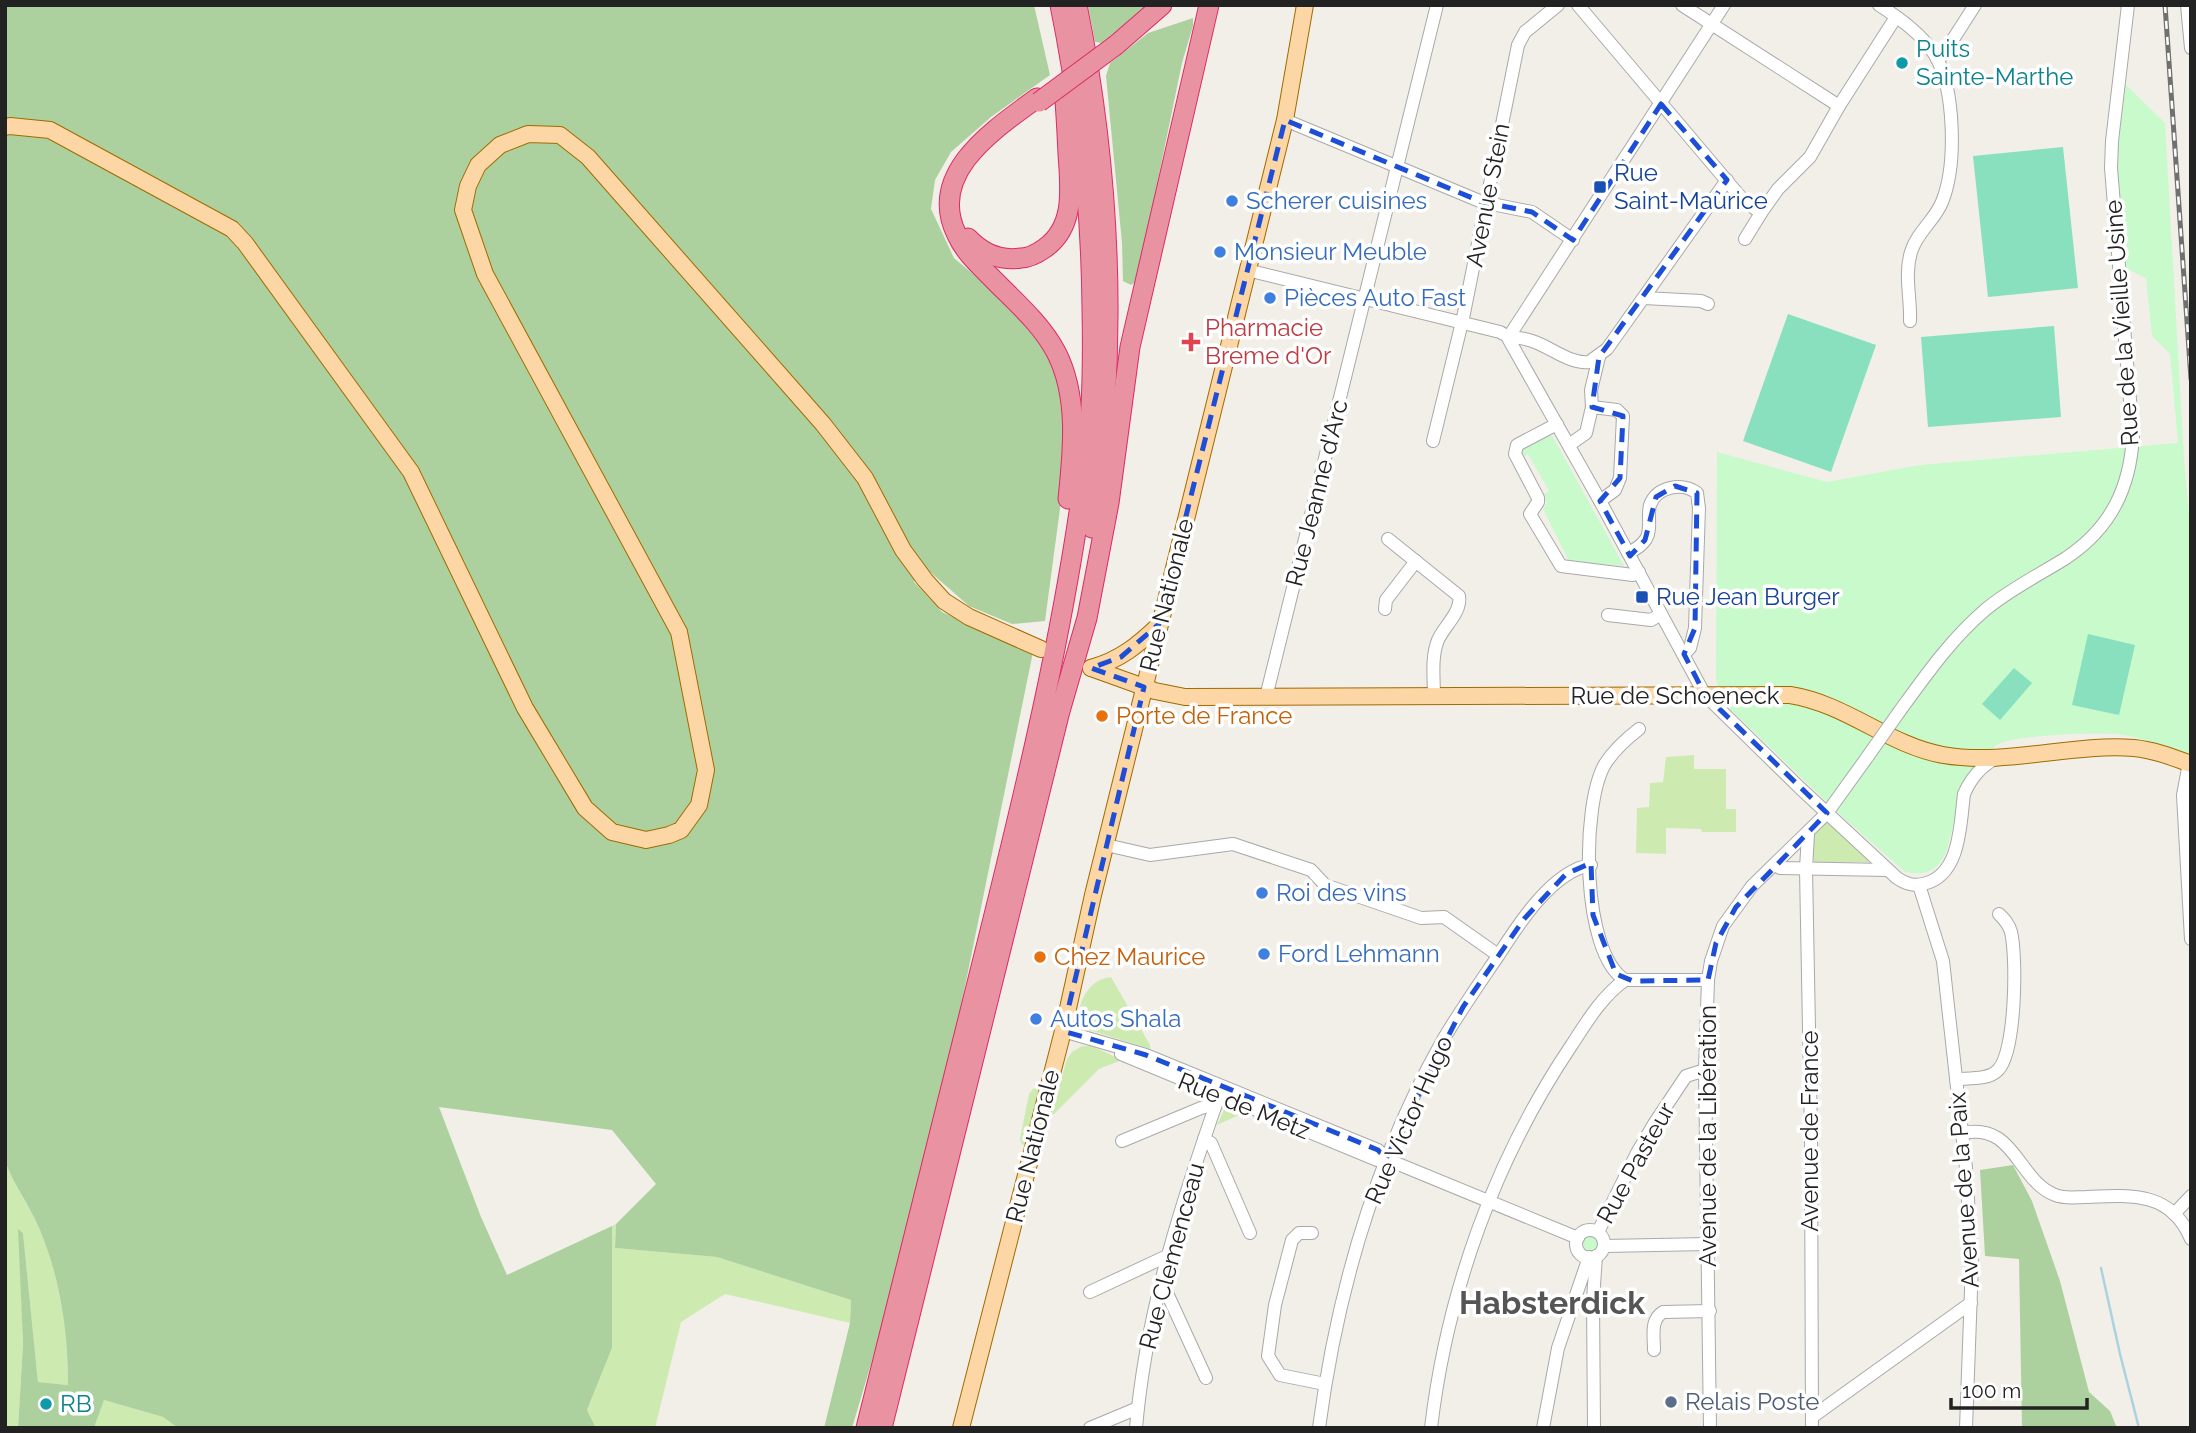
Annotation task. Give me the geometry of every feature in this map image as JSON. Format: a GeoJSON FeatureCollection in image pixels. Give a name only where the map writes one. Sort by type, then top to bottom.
{"type":"FeatureCollection","features":[{"type":"Feature","properties":{"kind":"highway"},"geometry":{"type":"LineString","coordinates":[[1038,100],[976,153],[958,185],[955,204],[964,233],[982,250],[992,255],[1022,258],[1037,254],[1055,241],[1066,222],[1070,196],[1066,108],[1051,5]]}},
{"type":"Feature","properties":{"kind":"highway"},"geometry":{"type":"LineString","coordinates":[[866,1428],[1025,792],[1060,631],[1087,459],[1093,354],[1092,255],[1081,121],[1060,5]]}},
{"type":"Feature","properties":{"kind":"highway"},"geometry":{"type":"LineString","coordinates":[[1060,711],[1076,631],[1102,462],[1108,354],[1108,253],[1104,188],[1096,118],[1077,5]]}},
{"type":"Feature","properties":{"kind":"highway"},"geometry":{"type":"LineString","coordinates":[[1114,43],[1155,5]]}},
{"type":"Feature","properties":{"kind":"highway"},"geometry":{"type":"LineString","coordinates":[[1060,631],[1072,433],[1071,402],[1066,378],[1056,352],[1034,322],[964,247],[952,225],[949,205],[952,184],[972,150],[996,128],[1038,100],[1162,5]]}},
{"type":"Feature","properties":{"kind":"highway"},"geometry":{"type":"LineString","coordinates":[[882,1428],[1060,711],[1087,618],[1109,503],[1130,347],[1209,5]]}},
{"type":"Feature","properties":{"kind":"main road","name":"Rue Nationale"},"geometry":{"type":"LineString","coordinates":[[961,1428],[1063,1031],[1084,930],[1284,120],[1305,5]]}},
{"type":"Feature","properties":{"kind":"main road"},"geometry":{"type":"LineString","coordinates":[[5,127],[50,130],[232,229],[245,243],[411,472],[525,708],[585,807],[612,832],[646,840],[681,830],[699,805],[706,770],[679,632],[485,274],[463,210],[468,186],[478,165],[500,145],[528,134],[560,135],[588,157],[822,424],[865,478],[904,550],[944,601],[969,617],[1041,649]]}},
{"type":"Feature","properties":{"kind":"main road","name":"Rue de Schoeneck"},"geometry":{"type":"LineString","coordinates":[[1159,624],[1121,657],[1091,668],[1144,687],[1185,696],[1790,695],[1811,698],[1925,750],[1963,758],[1996,758],[2116,747],[2156,752],[2190,764]]}},
{"type":"Feature","properties":{"kind":"street","name":"Rue Jeanne d'Arc"},"geometry":{"type":"LineString","coordinates":[[1266,697],[1437,5]]}},
{"type":"Feature","properties":{"kind":"street","name":"Avenue Stein"},"geometry":{"type":"LineString","coordinates":[[1433,441],[1462,322],[1518,44],[1525,32],[1558,5]]}},
{"type":"Feature","properties":{"kind":"street"},"geometry":{"type":"LineString","coordinates":[[1578,5],[1743,200],[1761,213]]}},
{"type":"Feature","properties":{"kind":"street"},"geometry":{"type":"LineString","coordinates":[[1682,5],[1839,106]]}},
{"type":"Feature","properties":{"kind":"street"},"geometry":{"type":"LineString","coordinates":[[1508,338],[1724,5]]}},
{"type":"Feature","properties":{"kind":"street"},"geometry":{"type":"LineString","coordinates":[[1879,5],[1928,45],[1944,77],[1950,111],[1949,172],[1942,203],[1912,250],[1908,275],[1910,321]]}},
{"type":"Feature","properties":{"kind":"street"},"geometry":{"type":"LineString","coordinates":[[1937,59],[1943,55],[1975,5]]}},
{"type":"Feature","properties":{"kind":"street","name":"Rue de la Vieille Usine"},"geometry":{"type":"LineString","coordinates":[[1808,834],[1827,813],[1952,641],[2009,592],[2081,546],[2101,527],[2122,493],[2131,463],[2133,436],[2111,168],[2112,134],[2128,5]]}},
{"type":"Feature","properties":{"kind":"street"},"geometry":{"type":"LineString","coordinates":[[2187,5],[2191,48]]}},
{"type":"Feature","properties":{"kind":"street"},"geometry":{"type":"LineString","coordinates":[[1745,239],[1778,189],[1810,157],[1896,17]]}},
{"type":"Feature","properties":{"kind":"street"},"geometry":{"type":"LineString","coordinates":[[1284,120],[1486,203],[1532,212],[1573,240]]}},
{"type":"Feature","properties":{"kind":"street"},"geometry":{"type":"LineString","coordinates":[[1569,445],[1586,433],[1592,407],[1591,390],[1599,357],[1727,180]]}},
{"type":"Feature","properties":{"kind":"street"},"geometry":{"type":"LineString","coordinates":[[1247,270],[1462,322],[1500,332],[1508,338],[1705,695],[1827,813],[1906,884],[1919,885],[1937,878],[1953,858],[1964,794],[1981,768],[1996,758]]}},
{"type":"Feature","properties":{"kind":"street"},"geometry":{"type":"LineString","coordinates":[[1644,298],[1701,300],[1708,304]]}},
{"type":"Feature","properties":{"kind":"street"},"geometry":{"type":"LineString","coordinates":[[1508,338],[1530,340],[1579,362],[1589,362],[1599,357]]}},
{"type":"Feature","properties":{"kind":"street"},"geometry":{"type":"LineString","coordinates":[[1592,407],[1617,410],[1623,416],[1620,478],[1615,489],[1600,501]]}},
{"type":"Feature","properties":{"kind":"street"},"geometry":{"type":"LineString","coordinates":[[1557,424],[1517,444],[1515,454],[1538,498],[1530,514],[1561,566],[1624,574],[1639,572]]}},
{"type":"Feature","properties":{"kind":"street"},"geometry":{"type":"LineString","coordinates":[[1629,553],[1645,540],[1650,506],[1656,497],[1675,486],[1689,487],[1697,493],[1699,508],[1695,628],[1690,648],[1684,654]]}},
{"type":"Feature","properties":{"kind":"street"},"geometry":{"type":"LineString","coordinates":[[1388,539],[1457,593],[1460,601],[1435,646],[1434,697]]}},
{"type":"Feature","properties":{"kind":"street"},"geometry":{"type":"LineString","coordinates":[[1385,609],[1386,600],[1416,561]]}},
{"type":"Feature","properties":{"kind":"street"},"geometry":{"type":"LineString","coordinates":[[1608,615],[1651,620],[1661,614]]}},
{"type":"Feature","properties":{"kind":"street"},"geometry":{"type":"LineString","coordinates":[[1629,981],[1616,974],[1598,937],[1591,897],[1590,822],[1598,781],[1605,765],[1616,749],[1639,729]]}},
{"type":"Feature","properties":{"kind":"street"},"geometry":{"type":"LineString","coordinates":[[2190,764],[2183,795],[2191,939]]}},
{"type":"Feature","properties":{"kind":"street","name":"Avenue de la Libération"},"geometry":{"type":"LineString","coordinates":[[1710,1428],[1706,1070],[1708,980],[1716,943],[1723,926],[1752,887],[1808,834]]}},
{"type":"Feature","properties":{"kind":"street","name":"Avenue de France"},"geometry":{"type":"LineString","coordinates":[[1808,834],[1806,869],[1811,1109],[1812,1422]]}},
{"type":"Feature","properties":{"kind":"street"},"geometry":{"type":"LineString","coordinates":[[1106,845],[1150,855],[1233,844],[1311,870],[1325,885],[1421,918],[1444,917],[1498,955]]}},
{"type":"Feature","properties":{"kind":"street","name":"Rue Victor Hugo"},"geometry":{"type":"LineString","coordinates":[[1319,1428],[1345,1285],[1360,1230],[1386,1159],[1422,1080],[1443,1040],[1524,919],[1566,874],[1591,865]]}},
{"type":"Feature","properties":{"kind":"street"},"geometry":{"type":"LineString","coordinates":[[1774,865],[1780,868],[1888,870]]}},
{"type":"Feature","properties":{"kind":"street","name":"Avenue de la Paix"},"geometry":{"type":"LineString","coordinates":[[1919,885],[1943,961],[1963,1133],[1972,1239],[1966,1428]]}},
{"type":"Feature","properties":{"kind":"street","name":"Avenue de la Paix"},"geometry":{"type":"LineString","coordinates":[[1956,1079],[1995,1073],[2003,1064],[2009,1045],[2014,997],[2013,947],[2007,922],[1999,914]]}},
{"type":"Feature","properties":{"kind":"street"},"geometry":{"type":"LineString","coordinates":[[1431,1428],[1437,1380],[1456,1297],[1488,1203],[1545,1085],[1614,987],[1629,981],[1708,980]]}},
{"type":"Feature","properties":{"kind":"street","name":"Rue de Metz"},"geometry":{"type":"LineString","coordinates":[[1063,1031],[1126,1048],[1200,1082],[1219,1097],[1262,1108],[1378,1150],[1386,1159],[1578,1238]]}},
{"type":"Feature","properties":{"kind":"street","name":"Rue Pasteur"},"geometry":{"type":"LineString","coordinates":[[1598,1233],[1654,1124],[1686,1076],[1706,1070]]}},
{"type":"Feature","properties":{"kind":"street"},"geometry":{"type":"LineString","coordinates":[[1122,1141],[1211,1105],[1219,1097]]}},
{"type":"Feature","properties":{"kind":"street","name":"Rue Clemenceau"},"geometry":{"type":"LineString","coordinates":[[1136,1428],[1167,1256],[1219,1097]]}},
{"type":"Feature","properties":{"kind":"street"},"geometry":{"type":"LineString","coordinates":[[1963,1133],[1980,1133],[1997,1138],[2013,1152],[2034,1182],[2056,1196],[2142,1196],[2155,1201],[2184,1224],[2191,1240]]}},
{"type":"Feature","properties":{"kind":"street"},"geometry":{"type":"LineString","coordinates":[[1204,1139],[1211,1143],[1250,1233]]}},
{"type":"Feature","properties":{"kind":"street"},"geometry":{"type":"LineString","coordinates":[[2174,1214],[2191,1196]]}},
{"type":"Feature","properties":{"kind":"street","name":"Rue Pasteur"},"geometry":{"type":"LineString","coordinates":[[1586,1230],[1598,1233],[1603,1238],[1596,1253],[1578,1251],[1578,1238],[1586,1230]]}},
{"type":"Feature","properties":{"kind":"street"},"geometry":{"type":"LineString","coordinates":[[1312,1233],[1298,1233],[1292,1240],[1275,1305],[1268,1356],[1280,1375],[1325,1384]]}},
{"type":"Feature","properties":{"kind":"street"},"geometry":{"type":"LineString","coordinates":[[1596,1253],[1708,1244]]}},
{"type":"Feature","properties":{"kind":"street"},"geometry":{"type":"LineString","coordinates":[[1543,1428],[1558,1348],[1596,1253]]}},
{"type":"Feature","properties":{"kind":"street"},"geometry":{"type":"LineString","coordinates":[[1594,1428],[1592,1350],[1596,1253]]}},
{"type":"Feature","properties":{"kind":"street"},"geometry":{"type":"LineString","coordinates":[[1090,1292],[1167,1256]]}},
{"type":"Feature","properties":{"kind":"street"},"geometry":{"type":"LineString","coordinates":[[1161,1280],[1206,1378]]}},
{"type":"Feature","properties":{"kind":"street"},"geometry":{"type":"LineString","coordinates":[[1812,1422],[1970,1303]]}},
{"type":"Feature","properties":{"kind":"street"},"geometry":{"type":"LineString","coordinates":[[1654,1350],[1654,1322],[1657,1316],[1663,1312],[1710,1311]]}},
{"type":"Feature","properties":{"kind":"street"},"geometry":{"type":"LineString","coordinates":[[1090,1428],[1138,1408]]}},
{"type":"Feature","properties":{"kind":"highlighted area"},"geometry":{"type":"Polygon","coordinates":[[[1661,104],[1727,180],[1599,357],[1592,407],[1623,416],[1620,478],[1600,501],[1630,556],[1645,540],[1656,497],[1675,486],[1697,493],[1695,628],[1684,654],[1705,695],[1827,813],[1736,907],[1716,943],[1708,980],[1633,981],[1616,974],[1593,915],[1591,863],[1566,874],[1524,919],[1463,1007],[1386,1159],[1378,1150],[1146,1055],[1063,1031],[1144,687],[1091,668],[1121,657],[1159,624],[1285,120],[1482,202],[1532,212],[1573,240],[1661,104]]]}},
{"type":"Feature","properties":{"kind":"green space"},"geometry":{"type":"Polygon","coordinates":[[[5,5],[1034,5],[1050,75],[991,117],[951,152],[935,180],[931,209],[954,258],[1044,338],[1065,392],[1068,449],[1045,621],[1012,624],[969,606],[921,564],[914,582],[942,612],[1033,652],[935,1134],[852,1428],[824,1428],[850,1323],[851,1300],[717,1257],[615,1248],[616,1224],[656,1184],[612,1130],[439,1107],[481,1217],[507,1275],[612,1226],[612,1348],[587,1410],[596,1428],[178,1428],[163,1417],[104,1400],[94,1428],[18,1428],[23,1343],[18,1229],[23,1233],[38,1382],[68,1385],[64,1325],[52,1266],[39,1228],[5,1161],[5,5]]]}},
{"type":"Feature","properties":{"kind":"green space"},"geometry":{"type":"Polygon","coordinates":[[[1088,5],[1148,5],[1102,43],[1095,42],[1088,5]]]}},
{"type":"Feature","properties":{"kind":"green space"},"geometry":{"type":"Polygon","coordinates":[[[1193,18],[1137,281],[1131,285],[1123,281],[1122,243],[1106,76],[1110,63],[1148,33],[1193,18]]]}},
{"type":"Feature","properties":{"kind":"green space"},"geometry":{"type":"Polygon","coordinates":[[[2120,79],[2165,123],[2191,540],[2191,756],[2141,739],[2113,734],[2039,736],[1997,745],[1985,757],[1968,787],[1956,814],[1944,857],[1930,871],[1905,872],[1837,812],[1720,699],[1716,678],[1717,452],[1827,482],[1920,465],[2178,443],[2170,354],[2152,336],[2146,278],[2121,266],[2112,170],[2120,79]]]}},
{"type":"Feature","properties":{"kind":"green space"},"geometry":{"type":"Polygon","coordinates":[[[2063,147],[2078,288],[1988,297],[1973,156],[2063,147]]]}},
{"type":"Feature","properties":{"kind":"green space"},"geometry":{"type":"Polygon","coordinates":[[[1788,314],[1876,345],[1831,472],[1743,441],[1788,314]]]}},
{"type":"Feature","properties":{"kind":"green space"},"geometry":{"type":"Polygon","coordinates":[[[2054,326],[2061,417],[1928,427],[1921,337],[2054,326]]]}},
{"type":"Feature","properties":{"kind":"green space"},"geometry":{"type":"Polygon","coordinates":[[[1549,435],[1553,437],[1624,566],[1569,561],[1543,509],[1547,503],[1543,495],[1549,491],[1528,454],[1523,457],[1521,453],[1523,449],[1549,435]]]}},
{"type":"Feature","properties":{"kind":"green space"},"geometry":{"type":"Polygon","coordinates":[[[2088,634],[2135,645],[2119,715],[2072,705],[2088,634]]]}},
{"type":"Feature","properties":{"kind":"green space"},"geometry":{"type":"Polygon","coordinates":[[[2014,668],[2032,683],[2000,720],[1982,704],[2014,668]]]}},
{"type":"Feature","properties":{"kind":"green space"},"geometry":{"type":"Polygon","coordinates":[[[1694,755],[1694,769],[1726,769],[1726,809],[1736,809],[1736,832],[1666,828],[1666,854],[1636,853],[1637,808],[1649,807],[1650,783],[1663,782],[1666,757],[1694,755]]]}},
{"type":"Feature","properties":{"kind":"green space"},"geometry":{"type":"Polygon","coordinates":[[[1825,823],[1830,823],[1870,859],[1868,862],[1814,862],[1811,836],[1825,823]]]}},
{"type":"Feature","properties":{"kind":"green space"},"geometry":{"type":"Polygon","coordinates":[[[1111,977],[1150,1049],[1089,1030],[1080,1020],[1080,1006],[1086,993],[1097,982],[1111,977]]]}},
{"type":"Feature","properties":{"kind":"green space"},"geometry":{"type":"Polygon","coordinates":[[[1082,1046],[1092,1046],[1122,1060],[1099,1069],[1050,1118],[1067,1059],[1082,1046]]]}},
{"type":"Feature","properties":{"kind":"green space"},"geometry":{"type":"Polygon","coordinates":[[[1038,1087],[1039,1093],[1027,1143],[1022,1145],[1020,1139],[1029,1094],[1038,1087]]]}},
{"type":"Feature","properties":{"kind":"green space"},"geometry":{"type":"Polygon","coordinates":[[[1225,1108],[1242,1111],[1217,1125],[1225,1108]]]}},
{"type":"Feature","properties":{"kind":"green space"},"geometry":{"type":"Polygon","coordinates":[[[5,1161],[39,1228],[52,1266],[61,1305],[68,1365],[68,1385],[38,1382],[23,1233],[19,1230],[23,1343],[18,1428],[5,1428],[5,1161]]]}},
{"type":"Feature","properties":{"kind":"green space"},"geometry":{"type":"Polygon","coordinates":[[[2013,1165],[2032,1201],[2060,1281],[2089,1392],[2110,1411],[2117,1428],[2022,1428],[2019,1259],[1985,1256],[1980,1170],[2013,1165]]]}},
{"type":"Feature","properties":{"kind":"green space"},"geometry":{"type":"Polygon","coordinates":[[[616,1224],[615,1248],[717,1257],[851,1300],[850,1323],[725,1294],[681,1322],[655,1428],[596,1428],[587,1410],[612,1348],[612,1226],[616,1224]]]}},
{"type":"Feature","properties":{"kind":"green space"},"geometry":{"type":"Polygon","coordinates":[[[1588,1235],[1594,1235],[1599,1243],[1597,1249],[1588,1251],[1583,1246],[1583,1240],[1588,1235]]]}},
{"type":"Feature","properties":{"kind":"green space"},"geometry":{"type":"Polygon","coordinates":[[[104,1400],[163,1417],[178,1428],[94,1428],[104,1400]]]}},
{"type":"Feature","properties":{"kind":"waterway"},"geometry":{"type":"LineString","coordinates":[[2101,1268],[2139,1428]]}},
{"type":"Feature","properties":{"kind":"railway"},"geometry":{"type":"LineString","coordinates":[[2165,5],[2191,379]]}},
{"type":"Feature","properties":{"kind":"place","name":"Puits Sainte-Marthe"},"geometry":{"type":"Point","coordinates":[1902,63]}},
{"type":"Feature","properties":{"kind":"place","name":"Rue Saint-Maurice"},"geometry":{"type":"Point","coordinates":[1600,187]}},
{"type":"Feature","properties":{"kind":"place","name":"Scherer cuisines"},"geometry":{"type":"Point","coordinates":[1232,201]}},
{"type":"Feature","properties":{"kind":"place","name":"Monsieur Meuble"},"geometry":{"type":"Point","coordinates":[1220,252]}},
{"type":"Feature","properties":{"kind":"place","name":"Pièces Auto Fast"},"geometry":{"type":"Point","coordinates":[1270,298]}},
{"type":"Feature","properties":{"kind":"place","name":"Pharmacie Breme d'Or"},"geometry":{"type":"Point","coordinates":[1191,342]}},
{"type":"Feature","properties":{"kind":"place","name":"Rue Jean Burger"},"geometry":{"type":"Point","coordinates":[1642,597]}},
{"type":"Feature","properties":{"kind":"place","name":"Porte de France"},"geometry":{"type":"Point","coordinates":[1102,716]}},
{"type":"Feature","properties":{"kind":"place","name":"Roi des vins"},"geometry":{"type":"Point","coordinates":[1262,893]}},
{"type":"Feature","properties":{"kind":"place","name":"Ford Lehmann"},"geometry":{"type":"Point","coordinates":[1264,954]}},
{"type":"Feature","properties":{"kind":"place","name":"Chez Maurice"},"geometry":{"type":"Point","coordinates":[1040,957]}},
{"type":"Feature","properties":{"kind":"place","name":"Autos Shala"},"geometry":{"type":"Point","coordinates":[1036,1019]}},
{"type":"Feature","properties":{"kind":"place","name":"Relais Poste"},"geometry":{"type":"Point","coordinates":[1671,1402]}},
{"type":"Feature","properties":{"kind":"place","name":"RB"},"geometry":{"type":"Point","coordinates":[46,1404]}},
{"type":"Feature","properties":{"kind":"district","name":"Habsterdick"},"geometry":{"type":"Point","coordinates":[1552,1303]}}]}
